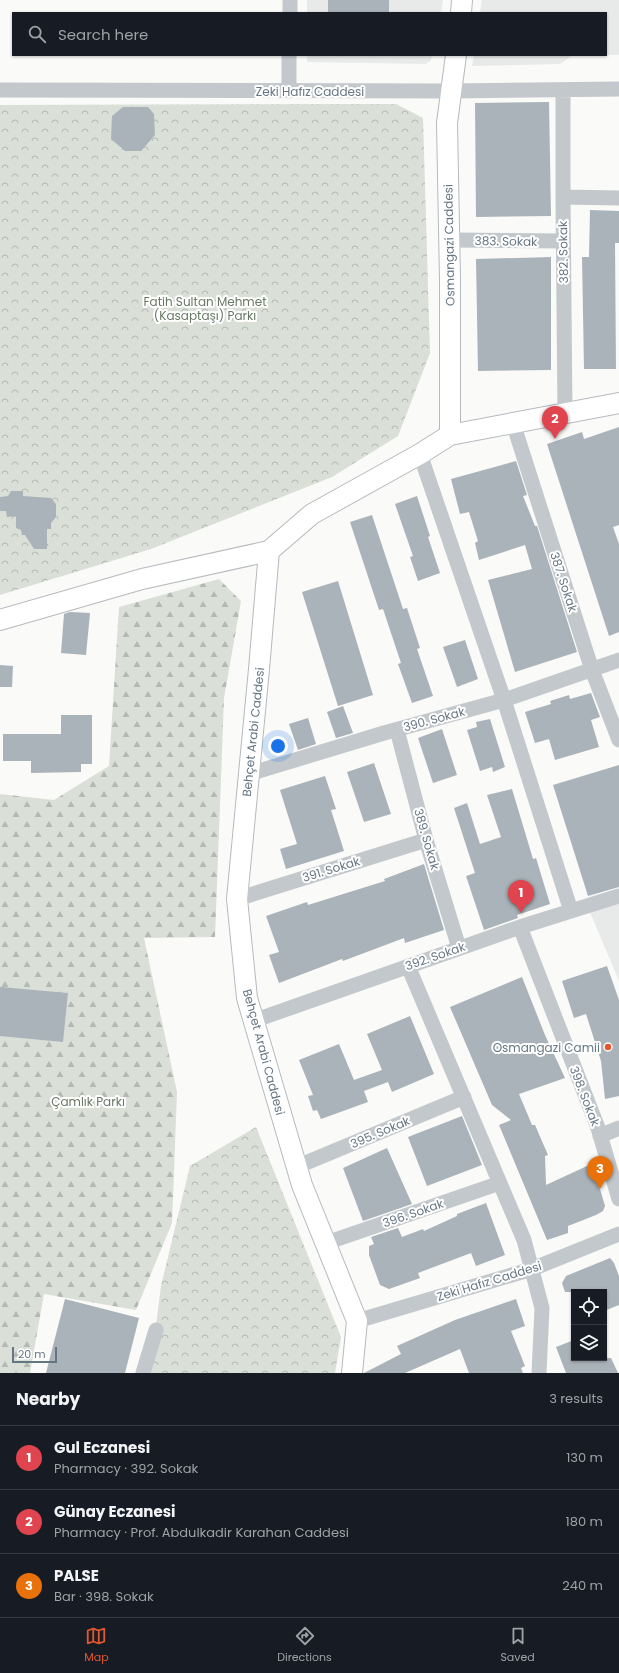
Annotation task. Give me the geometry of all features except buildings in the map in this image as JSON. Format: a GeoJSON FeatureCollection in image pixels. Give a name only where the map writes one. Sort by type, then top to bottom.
{"type":"FeatureCollection","features":[{"type":"Feature","properties":{"kind":"main road"},"geometry":{"type":"LineString","coordinates":[[461,12],[462,0]]}},
{"type":"Feature","properties":{"kind":"main road","name":"Osmangazi Caddesi"},"geometry":{"type":"LineString","coordinates":[[450,435],[447,123],[456,56]]}},
{"type":"Feature","properties":{"kind":"main road"},"geometry":{"type":"LineString","coordinates":[[0,620],[142,579],[268,551],[312,514],[420,454],[450,435],[619,404]]}},
{"type":"Feature","properties":{"kind":"main road","name":"Behçet Arabi Caddesi"},"geometry":{"type":"LineString","coordinates":[[268,551],[260,661],[237,899],[247,998],[302,1185],[357,1321],[352,1373]]}},
{"type":"Feature","properties":{"kind":"street"},"geometry":{"type":"LineString","coordinates":[[290,0],[290,12]]}},
{"type":"Feature","properties":{"kind":"street"},"geometry":{"type":"LineString","coordinates":[[289,56],[289,91]]}},
{"type":"Feature","properties":{"kind":"street","name":"Zeki Hafız Caddesi"},"geometry":{"type":"LineString","coordinates":[[0,90],[451,91],[619,89]]}},
{"type":"Feature","properties":{"kind":"street","name":"382. Sokak"},"geometry":{"type":"LineString","coordinates":[[564,90],[563,197],[565,413]]}},
{"type":"Feature","properties":{"kind":"street"},"geometry":{"type":"LineString","coordinates":[[563,197],[619,198]]}},
{"type":"Feature","properties":{"kind":"street","name":"383. Sokak"},"geometry":{"type":"LineString","coordinates":[[449,240],[564,241]]}},
{"type":"Feature","properties":{"kind":"street","name":"387. Sokak"},"geometry":{"type":"LineString","coordinates":[[513,423],[592,670],[619,740]]}},
{"type":"Feature","properties":{"kind":"street"},"geometry":{"type":"LineString","coordinates":[[420,454],[504,700],[571,911]]}},
{"type":"Feature","properties":{"kind":"street","name":"390. Sokak"},"geometry":{"type":"LineString","coordinates":[[249,774],[504,700],[619,660]]}},
{"type":"Feature","properties":{"kind":"street","name":"389. Sokak"},"geometry":{"type":"LineString","coordinates":[[397,730],[426,840],[459,948]]}},
{"type":"Feature","properties":{"kind":"street","name":"391. Sokak"},"geometry":{"type":"LineString","coordinates":[[237,899],[426,840]]}},
{"type":"Feature","properties":{"kind":"street","name":"392. Sokak"},"geometry":{"type":"LineString","coordinates":[[253,1021],[520,927],[619,896]]}},
{"type":"Feature","properties":{"kind":"street","name":"398. Sokak"},"geometry":{"type":"LineString","coordinates":[[520,927],[600,1136],[619,1199]]}},
{"type":"Feature","properties":{"kind":"street"},"geometry":{"type":"LineString","coordinates":[[408,966],[524,1240],[542,1308],[539,1373]]}},
{"type":"Feature","properties":{"kind":"street","name":"395. Sokak"},"geometry":{"type":"LineString","coordinates":[[296,1167],[464,1097]]}},
{"type":"Feature","properties":{"kind":"street"},"geometry":{"type":"LineString","coordinates":[[600,1136],[619,1128]]}},
{"type":"Feature","properties":{"kind":"street","name":"396. Sokak"},"geometry":{"type":"LineString","coordinates":[[326,1243],[500,1183]]}},
{"type":"Feature","properties":{"kind":"street","name":"Zeki Hafız Caddesi"},"geometry":{"type":"LineString","coordinates":[[357,1321],[532,1269],[619,1234]]}},
{"type":"Feature","properties":{"kind":"street"},"geometry":{"type":"LineString","coordinates":[[143,1373],[156,1330]]}},
{"type":"Feature","properties":{"kind":"shaded area"},"geometry":{"type":"Polygon","coordinates":[[[307,0],[443,0],[441,12],[307,12],[307,0]]]}},
{"type":"Feature","properties":{"kind":"shaded area"},"geometry":{"type":"Polygon","coordinates":[[[482,0],[619,0],[619,55],[607,55],[607,12],[480,12],[482,0]]]}},
{"type":"Feature","properties":{"kind":"shaded area"},"geometry":{"type":"Polygon","coordinates":[[[307,56],[432,56],[431,60],[426,64],[307,62],[307,56]]]}},
{"type":"Feature","properties":{"kind":"shaded area"},"geometry":{"type":"Polygon","coordinates":[[[474,56],[572,56],[560,64],[472,66],[474,56]]]}},
{"type":"Feature","properties":{"kind":"shaded area"},"geometry":{"type":"Polygon","coordinates":[[[619,902],[619,981],[590,912],[619,902]]]}},
{"type":"Feature","properties":{"kind":"green space","name":"Fatih Sultan Mehmet (Kasaptaşı) Parkı"},"geometry":{"type":"Polygon","coordinates":[[[396,104],[423,118],[430,353],[398,436],[332,477],[151,549],[0,595],[0,105],[396,104]]]}},
{"type":"Feature","properties":{"kind":"green space","name":"Çamlık Parkı"},"geometry":{"type":"Polygon","coordinates":[[[219,579],[241,601],[224,698],[215,937],[144,938],[177,1092],[172,1223],[136,1310],[44,1294],[30,1373],[0,1373],[0,794],[54,800],[109,766],[119,607],[219,579]]]}},
{"type":"Feature","properties":{"kind":"green space"},"geometry":{"type":"Polygon","coordinates":[[[256,1127],[341,1337],[335,1373],[150,1373],[161,1286],[190,1166],[256,1127]]]}},
{"type":"Feature","properties":{"kind":"place","name":"Günay Eczanesi"},"geometry":{"type":"Point","coordinates":[555,439]}},
{"type":"Feature","properties":{"kind":"place","name":"Gul Eczanesi"},"geometry":{"type":"Point","coordinates":[521,913]}},
{"type":"Feature","properties":{"kind":"place","name":"Osmangazi Camii"},"geometry":{"type":"Point","coordinates":[608,1047]}},
{"type":"Feature","properties":{"kind":"place","name":"PALSE"},"geometry":{"type":"Point","coordinates":[600,1189]}}]}
